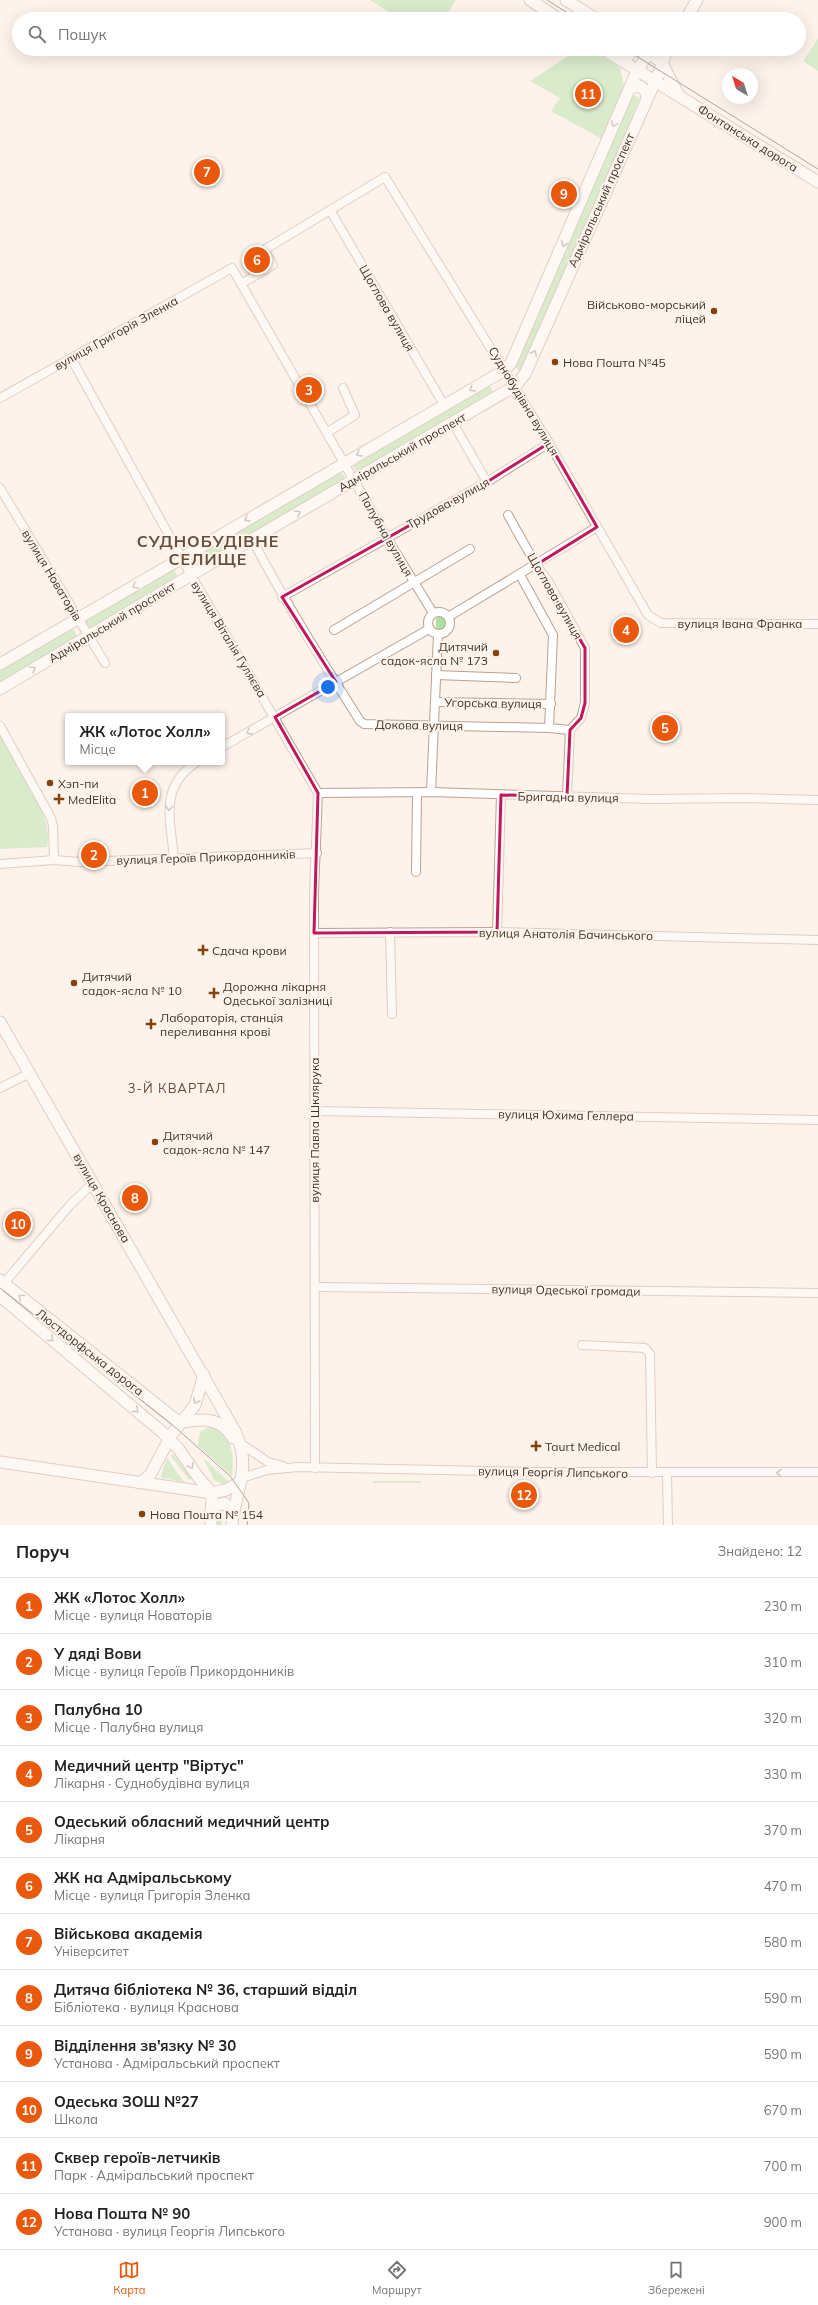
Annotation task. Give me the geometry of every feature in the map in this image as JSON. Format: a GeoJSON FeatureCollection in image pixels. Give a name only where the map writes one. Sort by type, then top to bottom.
{"type":"FeatureCollection","features":[{"type":"Feature","properties":{"kind":"main road"},"geometry":{"type":"LineString","coordinates":[[530,0],[548,12]]}},
{"type":"Feature","properties":{"kind":"main road"},"geometry":{"type":"LineString","coordinates":[[566,0],[585,12]]}},
{"type":"Feature","properties":{"kind":"main road"},"geometry":{"type":"LineString","coordinates":[[684,12],[686,9],[695,4]]}},
{"type":"Feature","properties":{"kind":"main road"},"geometry":{"type":"LineString","coordinates":[[614,56],[637,71]]}},
{"type":"Feature","properties":{"kind":"main road"},"geometry":{"type":"LineString","coordinates":[[618,59],[628,56]]}},
{"type":"Feature","properties":{"kind":"main road","name":"Адміральський проспект"},"geometry":{"type":"LineString","coordinates":[[0,664],[181,557],[505,370],[511,363],[532,316],[637,71],[645,56]]}},
{"type":"Feature","properties":{"kind":"main road"},"geometry":{"type":"LineString","coordinates":[[654,56],[662,63],[678,94]]}},
{"type":"Feature","properties":{"kind":"main road","name":"Адміральський проспект"},"geometry":{"type":"LineString","coordinates":[[0,689],[252,539],[515,386],[525,374],[655,81],[664,56]]}},
{"type":"Feature","properties":{"kind":"main road","name":"Фонтанська дорога"},"geometry":{"type":"LineString","coordinates":[[637,71],[678,94],[818,182]]}},
{"type":"Feature","properties":{"kind":"main road"},"geometry":{"type":"LineString","coordinates":[[630,88],[640,86],[646,92],[647,97]]}},
{"type":"Feature","properties":{"kind":"main road","name":"вулиця Краснова"},"geometry":{"type":"LineString","coordinates":[[0,1022],[227,1414],[237,1440],[239,1482]]}},
{"type":"Feature","properties":{"kind":"main road","name":"Люстдорфська дорога"},"geometry":{"type":"LineString","coordinates":[[1,1284],[177,1427]]}},
{"type":"Feature","properties":{"kind":"main road","name":"Люстдорфська дорога"},"geometry":{"type":"LineString","coordinates":[[0,1296],[182,1452],[198,1477],[212,1493]]}},
{"type":"Feature","properties":{"kind":"main road"},"geometry":{"type":"LineString","coordinates":[[140,1483],[150,1475],[156,1467],[177,1427],[195,1405],[204,1374]]}},
{"type":"Feature","properties":{"kind":"main road"},"geometry":{"type":"LineString","coordinates":[[177,1427],[204,1419],[214,1420],[228,1430],[237,1440]]}},
{"type":"Feature","properties":{"kind":"main road"},"geometry":{"type":"LineString","coordinates":[[0,1462],[212,1493],[239,1482]]}},
{"type":"Feature","properties":{"kind":"main road"},"geometry":{"type":"LineString","coordinates":[[156,1467],[162,1486]]}},
{"type":"Feature","properties":{"kind":"main road"},"geometry":{"type":"LineString","coordinates":[[232,1525],[239,1482]]}},
{"type":"Feature","properties":{"kind":"main road"},"geometry":{"type":"LineString","coordinates":[[211,1525],[212,1493]]}},
{"type":"Feature","properties":{"kind":"main road"},"geometry":{"type":"LineString","coordinates":[[211,1511],[217,1505],[224,1503],[233,1512]]}},
{"type":"Feature","properties":{"kind":"street","name":"Суднобудівна вулиця"},"geometry":{"type":"LineString","coordinates":[[330,210],[385,177],[515,386],[648,615],[661,623]]}},
{"type":"Feature","properties":{"kind":"street"},"geometry":{"type":"LineString","coordinates":[[242,284],[273,266],[264,250],[330,210]]}},
{"type":"Feature","properties":{"kind":"street","name":"Щоглова вулиця"},"geometry":{"type":"LineString","coordinates":[[330,210],[444,405]]}},
{"type":"Feature","properties":{"kind":"street","name":"Палубна вулиця"},"geometry":{"type":"LineString","coordinates":[[232,268],[328,432],[387,538],[432,613]]}},
{"type":"Feature","properties":{"kind":"street","name":"вулиця Григорія Зленка"},"geometry":{"type":"LineString","coordinates":[[0,398],[232,268]]}},
{"type":"Feature","properties":{"kind":"street","name":"вулиця Віталія Гуляєва"},"geometry":{"type":"LineString","coordinates":[[71,358],[191,575],[318,793]]}},
{"type":"Feature","properties":{"kind":"street"},"geometry":{"type":"LineString","coordinates":[[328,432],[355,415],[343,388]]}},
{"type":"Feature","properties":{"kind":"street"},"geometry":{"type":"LineString","coordinates":[[453,423],[487,482]]}},
{"type":"Feature","properties":{"kind":"street","name":"Трудова вулиця"},"geometry":{"type":"LineString","coordinates":[[282,597],[487,482],[549,443]]}},
{"type":"Feature","properties":{"kind":"street","name":"вулиця Новаторів"},"geometry":{"type":"LineString","coordinates":[[0,488],[105,662]]}},
{"type":"Feature","properties":{"kind":"street","name":"Щоглова вулиця"},"geometry":{"type":"LineString","coordinates":[[508,515],[536,565],[548,581],[585,648],[585,703],[581,718],[570,730]]}},
{"type":"Feature","properties":{"kind":"street"},"geometry":{"type":"LineString","coordinates":[[448,617],[520,575],[597,527]]}},
{"type":"Feature","properties":{"kind":"street","name":"Докова вулиця"},"geometry":{"type":"LineString","coordinates":[[252,539],[282,597],[360,721],[364,724],[549,728],[570,730]]}},
{"type":"Feature","properties":{"kind":"street"},"geometry":{"type":"LineString","coordinates":[[334,630],[470,549]]}},
{"type":"Feature","properties":{"kind":"street"},"geometry":{"type":"LineString","coordinates":[[520,575],[554,635],[549,728]]}},
{"type":"Feature","properties":{"kind":"street"},"geometry":{"type":"LineString","coordinates":[[430,629],[432,613],[441,611],[448,617],[449,627],[446,631],[438,634]]}},
{"type":"Feature","properties":{"kind":"street","name":"вулиця Івана Франка"},"geometry":{"type":"LineString","coordinates":[[661,623],[818,624]]}},
{"type":"Feature","properties":{"kind":"street"},"geometry":{"type":"LineString","coordinates":[[225,745],[430,629]]}},
{"type":"Feature","properties":{"kind":"street"},"geometry":{"type":"LineString","coordinates":[[430,629],[438,634]]}},
{"type":"Feature","properties":{"kind":"street"},"geometry":{"type":"LineString","coordinates":[[431,792],[438,634]]}},
{"type":"Feature","properties":{"kind":"street"},"geometry":{"type":"LineString","coordinates":[[436,675],[516,678]]}},
{"type":"Feature","properties":{"kind":"street","name":"Угорська вулиця"},"geometry":{"type":"LineString","coordinates":[[435,702],[551,704]]}},
{"type":"Feature","properties":{"kind":"street"},"geometry":{"type":"LineString","coordinates":[[0,726],[51,818],[53,826],[54,860]]}},
{"type":"Feature","properties":{"kind":"street"},"geometry":{"type":"LineString","coordinates":[[567,796],[570,730]]}},
{"type":"Feature","properties":{"kind":"street"},"geometry":{"type":"LineString","coordinates":[[174,859],[168,816],[169,801],[173,787],[187,768],[192,765]]}},
{"type":"Feature","properties":{"kind":"street","name":"Бригадна вулиця"},"geometry":{"type":"LineString","coordinates":[[318,793],[431,792],[650,799],[744,798],[818,800]]}},
{"type":"Feature","properties":{"kind":"street","name":"вулиця Павла Шклярука"},"geometry":{"type":"LineString","coordinates":[[316,1468],[314,933],[318,793]]}},
{"type":"Feature","properties":{"kind":"street"},"geometry":{"type":"LineString","coordinates":[[416,872],[417,793]]}},
{"type":"Feature","properties":{"kind":"street"},"geometry":{"type":"LineString","coordinates":[[497,932],[501,795]]}},
{"type":"Feature","properties":{"kind":"street","name":"вулиця Героїв Прикордонників"},"geometry":{"type":"LineString","coordinates":[[0,864],[54,860],[80,862],[317,853]]}},
{"type":"Feature","properties":{"kind":"street"},"geometry":{"type":"LineString","coordinates":[[390,932],[392,1014]]}},
{"type":"Feature","properties":{"kind":"street","name":"вулиця Анатолія Бачинського"},"geometry":{"type":"LineString","coordinates":[[314,933],[497,932],[818,940]]}},
{"type":"Feature","properties":{"kind":"street"},"geometry":{"type":"LineString","coordinates":[[0,1088],[30,1073]]}},
{"type":"Feature","properties":{"kind":"street","name":"вулиця Юхима Геллера"},"geometry":{"type":"LineString","coordinates":[[314,1111],[818,1120]]}},
{"type":"Feature","properties":{"kind":"street"},"geometry":{"type":"LineString","coordinates":[[1,1284],[70,1205],[93,1183]]}},
{"type":"Feature","properties":{"kind":"street","name":"вулиця Одеської громади"},"geometry":{"type":"LineString","coordinates":[[315,1287],[818,1293]]}},
{"type":"Feature","properties":{"kind":"street"},"geometry":{"type":"LineString","coordinates":[[582,1345],[645,1348],[648,1351],[652,1473]]}},
{"type":"Feature","properties":{"kind":"street","name":"вулиця Георгія Липського"},"geometry":{"type":"LineString","coordinates":[[237,1440],[268,1462],[287,1468]]}},
{"type":"Feature","properties":{"kind":"street","name":"вулиця Георгія Липського"},"geometry":{"type":"LineString","coordinates":[[239,1482],[267,1470],[287,1468],[667,1474],[818,1472]]}},
{"type":"Feature","properties":{"kind":"street"},"geometry":{"type":"LineString","coordinates":[[667,1474],[668,1525]]}},
{"type":"Feature","properties":{"kind":"highlighted area"},"geometry":{"type":"Polygon","coordinates":[[[549,443],[597,527],[536,565],[585,648],[585,703],[581,718],[570,730],[567,796],[501,795],[497,932],[314,933],[318,793],[275,717],[336,682],[282,597],[487,482],[549,443]]]}},
{"type":"Feature","properties":{"kind":"green space"},"geometry":{"type":"Polygon","coordinates":[[[370,0],[456,0],[448,12],[389,12],[370,0]]]}},
{"type":"Feature","properties":{"kind":"green space"},"geometry":{"type":"Polygon","coordinates":[[[818,39],[818,71],[803,61],[818,39]]]}},
{"type":"Feature","properties":{"kind":"green space"},"geometry":{"type":"Polygon","coordinates":[[[568,56],[601,56],[620,68],[625,90],[602,139],[551,111],[560,98],[530,81],[568,56]]]}},
{"type":"Feature","properties":{"kind":"green space"},"geometry":{"type":"Polygon","coordinates":[[[630,94],[640,98],[523,373],[513,366],[630,94]]]}},
{"type":"Feature","properties":{"kind":"green space"},"geometry":{"type":"Polygon","coordinates":[[[487,382],[495,395],[358,475],[351,461],[487,382]]]}},
{"type":"Feature","properties":{"kind":"green space"},"geometry":{"type":"Polygon","coordinates":[[[339,468],[347,482],[205,564],[197,551],[339,468]]]}},
{"type":"Feature","properties":{"kind":"green space"},"geometry":{"type":"Polygon","coordinates":[[[171,565],[179,579],[90,631],[82,618],[171,565]]]}},
{"type":"Feature","properties":{"kind":"green space"},"geometry":{"type":"Polygon","coordinates":[[[439,615],[444,617],[447,624],[441,632],[436,631],[436,619],[439,615]]]}},
{"type":"Feature","properties":{"kind":"green space"},"geometry":{"type":"Polygon","coordinates":[[[70,624],[78,637],[0,683],[0,665],[70,624]]]}},
{"type":"Feature","properties":{"kind":"green space"},"geometry":{"type":"Polygon","coordinates":[[[0,734],[24,774],[40,805],[48,834],[47,847],[0,849],[0,734]]]}},
{"type":"Feature","properties":{"kind":"green space"},"geometry":{"type":"Polygon","coordinates":[[[209,1427],[217,1429],[223,1433],[230,1445],[233,1460],[232,1476],[198,1446],[200,1432],[209,1427]]]}},
{"type":"Feature","properties":{"kind":"green space"},"geometry":{"type":"Polygon","coordinates":[[[173,1454],[192,1478],[189,1480],[171,1456],[173,1454]]]}},
{"type":"Feature","properties":{"kind":"green space"},"geometry":{"type":"Polygon","coordinates":[[[167,1458],[184,1482],[162,1478],[161,1475],[167,1458]]]}},
{"type":"Feature","properties":{"kind":"green space"},"geometry":{"type":"Polygon","coordinates":[[[203,1458],[229,1482],[224,1485],[214,1480],[203,1458]]]}},
{"type":"Feature","properties":{"kind":"green space"},"geometry":{"type":"Polygon","coordinates":[[[373,1481],[421,1481],[421,1483],[373,1483],[373,1481]]]}},
{"type":"Feature","properties":{"kind":"green space"},"geometry":{"type":"Polygon","coordinates":[[[222,1513],[222,1525],[214,1525],[215,1514],[222,1513]]]}},
{"type":"Feature","properties":{"kind":"tram line"},"geometry":{"type":"LineString","coordinates":[[547,0],[566,12]]}},
{"type":"Feature","properties":{"kind":"tram line"},"geometry":{"type":"LineString","coordinates":[[636,56],[818,169]]}},
{"type":"Feature","properties":{"kind":"tram line"},"geometry":{"type":"LineString","coordinates":[[0,1288],[176,1428],[230,1476],[249,1504],[247,1525]]}},
{"type":"Feature","properties":{"kind":"place","name":"Сквер героїв-летчиків"},"geometry":{"type":"Point","coordinates":[588,94]}},
{"type":"Feature","properties":{"kind":"place","name":"Військова академія"},"geometry":{"type":"Point","coordinates":[207,172]}},
{"type":"Feature","properties":{"kind":"place","name":"Відділення зв'язку № 30"},"geometry":{"type":"Point","coordinates":[564,194]}},
{"type":"Feature","properties":{"kind":"place","name":"ЖК на Адміральському"},"geometry":{"type":"Point","coordinates":[257,260]}},
{"type":"Feature","properties":{"kind":"place","name":"Військово-морський ліцей"},"geometry":{"type":"Point","coordinates":[714,311]}},
{"type":"Feature","properties":{"kind":"place","name":"Нова Пошта №45"},"geometry":{"type":"Point","coordinates":[555,362]}},
{"type":"Feature","properties":{"kind":"place","name":"Палубна 10"},"geometry":{"type":"Point","coordinates":[309,390]}},
{"type":"Feature","properties":{"kind":"place","name":"Медичний центр \"Віртус\""},"geometry":{"type":"Point","coordinates":[626,630]}},
{"type":"Feature","properties":{"kind":"place","name":"Дитячий садок-ясла № 173"},"geometry":{"type":"Point","coordinates":[496,653]}},
{"type":"Feature","properties":{"kind":"place","name":"Одеський обласний медичний центр"},"geometry":{"type":"Point","coordinates":[665,728]}},
{"type":"Feature","properties":{"kind":"place","name":"Хэп-пи"},"geometry":{"type":"Point","coordinates":[50,783]}},
{"type":"Feature","properties":{"kind":"place","name":"ЖК «Лотос Холл»"},"geometry":{"type":"Point","coordinates":[145,793]}},
{"type":"Feature","properties":{"kind":"place","name":"MedElita"},"geometry":{"type":"Point","coordinates":[59,799]}},
{"type":"Feature","properties":{"kind":"place","name":"У дяді Вови"},"geometry":{"type":"Point","coordinates":[94,855]}},
{"type":"Feature","properties":{"kind":"place","name":"Сдача крови"},"geometry":{"type":"Point","coordinates":[203,950]}},
{"type":"Feature","properties":{"kind":"place","name":"Дитячий садок-ясла № 10"},"geometry":{"type":"Point","coordinates":[74,983]}},
{"type":"Feature","properties":{"kind":"place","name":"Дорожна лікарня Одеської залізниці"},"geometry":{"type":"Point","coordinates":[214,993]}},
{"type":"Feature","properties":{"kind":"place","name":"Лабораторія, станція переливання крові"},"geometry":{"type":"Point","coordinates":[151,1024]}},
{"type":"Feature","properties":{"kind":"place","name":"Дитячий садок-ясла № 147"},"geometry":{"type":"Point","coordinates":[155,1142]}},
{"type":"Feature","properties":{"kind":"place","name":"Дитяча бібліотека № 36, старший відділ"},"geometry":{"type":"Point","coordinates":[135,1198]}},
{"type":"Feature","properties":{"kind":"place","name":"Одеська ЗОШ №27"},"geometry":{"type":"Point","coordinates":[18,1224]}},
{"type":"Feature","properties":{"kind":"place","name":"Taurt Medical"},"geometry":{"type":"Point","coordinates":[536,1446]}},
{"type":"Feature","properties":{"kind":"place","name":"Нова Пошта № 90"},"geometry":{"type":"Point","coordinates":[524,1495]}},
{"type":"Feature","properties":{"kind":"place","name":"Нова Пошта № 154"},"geometry":{"type":"Point","coordinates":[142,1514]}},
{"type":"Feature","properties":{"kind":"district","name":"СУДНОБУДІВНЕ СЕЛИЩЕ"},"geometry":{"type":"Point","coordinates":[208,550]}},
{"type":"Feature","properties":{"kind":"district","name":"3-Й КВАРТАЛ"},"geometry":{"type":"Point","coordinates":[177,1088]}}]}
